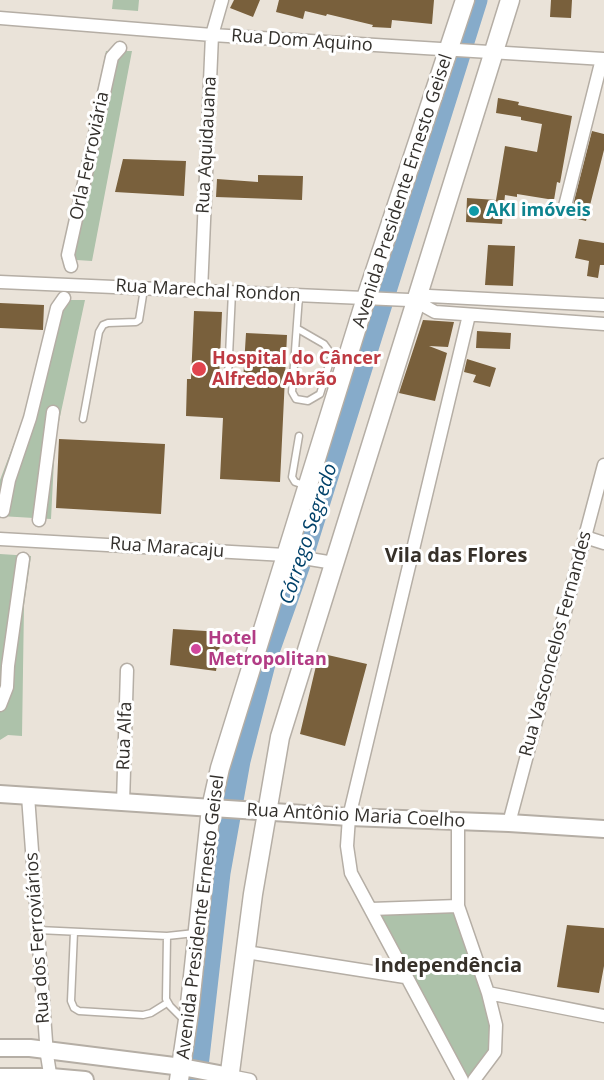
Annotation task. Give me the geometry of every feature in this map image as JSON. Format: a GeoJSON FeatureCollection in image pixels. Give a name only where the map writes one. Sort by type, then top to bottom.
{"type":"FeatureCollection","features":[{"type":"Feature","properties":{"kind":"main road","name":"Avenida Presidente Ernesto Geisel"},"geometry":{"type":"LineString","coordinates":[[186,1072],[188,1024],[199,933],[230,731],[290,556],[308,486],[453,50],[465,0]]}},
{"type":"Feature","properties":{"kind":"main road"},"geometry":{"type":"LineString","coordinates":[[226,1077],[246,952],[260,811],[329,562],[490,53],[510,0]]}},
{"type":"Feature","properties":{"kind":"street","name":"Rua Aquidauana"},"geometry":{"type":"LineString","coordinates":[[201,291],[212,35],[222,0]]}},
{"type":"Feature","properties":{"kind":"street","name":"Rua Dom Aquino"},"geometry":{"type":"LineString","coordinates":[[0,18],[212,35],[603,59]]}},
{"type":"Feature","properties":{"kind":"street","name":"Orla Ferroviária"},"geometry":{"type":"LineString","coordinates":[[71,266],[68,255],[104,92],[112,57],[120,48]]}},
{"type":"Feature","properties":{"kind":"street"},"geometry":{"type":"LineString","coordinates":[[565,206],[603,59]]}},
{"type":"Feature","properties":{"kind":"street","name":"Rua Marechal Rondon"},"geometry":{"type":"LineString","coordinates":[[0,282],[299,296],[412,300],[429,296],[604,305]]}},
{"type":"Feature","properties":{"kind":"street"},"geometry":{"type":"LineString","coordinates":[[3,511],[9,480],[30,418],[57,308],[64,298]]}},
{"type":"Feature","properties":{"kind":"street","name":"Rua Marechal Rondon"},"geometry":{"type":"LineString","coordinates":[[412,300],[435,312],[604,324]]}},
{"type":"Feature","properties":{"kind":"street"},"geometry":{"type":"LineString","coordinates":[[462,1080],[351,873],[347,846],[349,817],[469,315]]}},
{"type":"Feature","properties":{"kind":"street"},"geometry":{"type":"LineString","coordinates":[[39,520],[53,412]]}},
{"type":"Feature","properties":{"kind":"street","name":"Rua Vasconcelos Fernandes"},"geometry":{"type":"LineString","coordinates":[[509,823],[604,465]]}},
{"type":"Feature","properties":{"kind":"street"},"geometry":{"type":"LineString","coordinates":[[585,537],[604,543]]}},
{"type":"Feature","properties":{"kind":"street","name":"Rua Maracaju"},"geometry":{"type":"LineString","coordinates":[[0,539],[290,556],[329,562]]}},
{"type":"Feature","properties":{"kind":"street"},"geometry":{"type":"LineString","coordinates":[[0,705],[7,687],[23,559]]}},
{"type":"Feature","properties":{"kind":"street","name":"Rua Alfa"},"geometry":{"type":"LineString","coordinates":[[123,803],[127,670]]}},
{"type":"Feature","properties":{"kind":"street","name":"Rua Antônio Maria Coelho"},"geometry":{"type":"LineString","coordinates":[[0,794],[349,817],[604,829]]}},
{"type":"Feature","properties":{"kind":"street","name":"Rua dos Ferroviários"},"geometry":{"type":"LineString","coordinates":[[28,796],[37,930],[51,1079]]}},
{"type":"Feature","properties":{"kind":"street"},"geometry":{"type":"LineString","coordinates":[[458,822],[458,906],[488,993],[496,1025],[495,1052],[474,1080]]}},
{"type":"Feature","properties":{"kind":"street"},"geometry":{"type":"LineString","coordinates":[[371,909],[458,906]]}},
{"type":"Feature","properties":{"kind":"street"},"geometry":{"type":"LineString","coordinates":[[246,952],[405,977]]}},
{"type":"Feature","properties":{"kind":"street"},"geometry":{"type":"LineString","coordinates":[[488,993],[604,1016]]}},
{"type":"Feature","properties":{"kind":"street"},"geometry":{"type":"LineString","coordinates":[[0,1048],[47,1050],[250,1080]]}},
{"type":"Feature","properties":{"kind":"street"},"geometry":{"type":"LineString","coordinates":[[0,1077],[85,1080]]}},
{"type":"Feature","properties":{"kind":"lane"},"geometry":{"type":"LineString","coordinates":[[84,419],[99,332],[103,325],[108,323],[139,320],[144,288]]}},
{"type":"Feature","properties":{"kind":"lane"},"geometry":{"type":"LineString","coordinates":[[228,377],[232,292]]}},
{"type":"Feature","properties":{"kind":"lane"},"geometry":{"type":"LineString","coordinates":[[298,329],[324,344],[332,355],[320,394],[308,401],[296,399],[292,392],[299,296]]}},
{"type":"Feature","properties":{"kind":"lane"},"geometry":{"type":"LineString","coordinates":[[299,436],[292,477],[295,482],[308,486]]}},
{"type":"Feature","properties":{"kind":"lane"},"geometry":{"type":"LineString","coordinates":[[37,930],[167,936],[199,933]]}},
{"type":"Feature","properties":{"kind":"lane"},"geometry":{"type":"LineString","coordinates":[[74,932],[71,1001],[74,1008],[79,1011],[143,1015],[167,1003]]}},
{"type":"Feature","properties":{"kind":"lane"},"geometry":{"type":"LineString","coordinates":[[167,936],[167,1003],[188,1024]]}},
{"type":"Feature","properties":{"kind":"green space"},"geometry":{"type":"Polygon","coordinates":[[[113,0],[139,0],[138,11],[112,9],[113,0]]]}},
{"type":"Feature","properties":{"kind":"green space"},"geometry":{"type":"Polygon","coordinates":[[[106,51],[132,51],[92,261],[61,259],[106,51]]]}},
{"type":"Feature","properties":{"kind":"green space"},"geometry":{"type":"Polygon","coordinates":[[[54,300],[85,300],[55,440],[51,519],[0,516],[0,480],[28,406],[54,300]]]}},
{"type":"Feature","properties":{"kind":"green space"},"geometry":{"type":"Polygon","coordinates":[[[0,554],[31,556],[24,605],[22,736],[8,735],[0,740],[0,554]]]}},
{"type":"Feature","properties":{"kind":"green space"},"geometry":{"type":"Polygon","coordinates":[[[458,906],[488,993],[495,1052],[474,1080],[462,1080],[371,909],[458,906]]]}},
{"type":"Feature","properties":{"kind":"building"},"geometry":{"type":"Polygon","coordinates":[[[234,0],[260,0],[253,17],[230,8],[234,0]]]}},
{"type":"Feature","properties":{"kind":"building"},"geometry":{"type":"Polygon","coordinates":[[[279,0],[434,0],[432,24],[392,20],[391,28],[372,27],[373,25],[305,11],[303,19],[276,12],[279,0]]]}},
{"type":"Feature","properties":{"kind":"building"},"geometry":{"type":"Polygon","coordinates":[[[551,0],[572,0],[571,18],[550,17],[551,0]]]}},
{"type":"Feature","properties":{"kind":"building"},"geometry":{"type":"Polygon","coordinates":[[[498,98],[519,102],[518,105],[572,116],[560,183],[557,182],[554,200],[517,194],[517,197],[505,195],[502,224],[466,222],[467,198],[496,200],[505,146],[537,152],[542,124],[521,120],[521,117],[496,113],[498,98]]]}},
{"type":"Feature","properties":{"kind":"building"},"geometry":{"type":"Polygon","coordinates":[[[592,131],[604,134],[604,150],[586,221],[570,217],[592,131]]]}},
{"type":"Feature","properties":{"kind":"building"},"geometry":{"type":"Polygon","coordinates":[[[123,159],[186,161],[184,196],[115,192],[123,159]]]}},
{"type":"Feature","properties":{"kind":"building"},"geometry":{"type":"Polygon","coordinates":[[[258,175],[303,176],[302,200],[216,197],[217,179],[258,182],[258,175]]]}},
{"type":"Feature","properties":{"kind":"building"},"geometry":{"type":"Polygon","coordinates":[[[579,239],[604,243],[604,265],[600,265],[598,278],[587,276],[589,261],[575,258],[579,239]]]}},
{"type":"Feature","properties":{"kind":"building"},"geometry":{"type":"Polygon","coordinates":[[[488,245],[515,246],[513,286],[485,285],[488,245]]]}},
{"type":"Feature","properties":{"kind":"building"},"geometry":{"type":"Polygon","coordinates":[[[0,303],[44,305],[43,330],[0,328],[0,303]]]}},
{"type":"Feature","properties":{"kind":"building"},"geometry":{"type":"Polygon","coordinates":[[[194,311],[222,312],[219,380],[243,382],[246,333],[287,335],[280,482],[220,479],[223,418],[186,416],[187,379],[191,379],[194,311]]]}},
{"type":"Feature","properties":{"kind":"building"},"geometry":{"type":"Polygon","coordinates":[[[423,320],[454,322],[448,347],[429,346],[447,353],[435,401],[399,393],[423,320]]]}},
{"type":"Feature","properties":{"kind":"building"},"geometry":{"type":"Polygon","coordinates":[[[477,331],[511,333],[510,349],[476,348],[477,331]]]}},
{"type":"Feature","properties":{"kind":"building"},"geometry":{"type":"Polygon","coordinates":[[[467,359],[496,368],[490,387],[473,382],[476,375],[464,372],[467,359]]]}},
{"type":"Feature","properties":{"kind":"building"},"geometry":{"type":"Polygon","coordinates":[[[59,439],[165,444],[161,514],[56,508],[59,439]]]}},
{"type":"Feature","properties":{"kind":"building","name":"Hotel Metropolitan"},"geometry":{"type":"Polygon","coordinates":[[[173,629],[222,632],[216,671],[170,665],[173,629]]]}},
{"type":"Feature","properties":{"kind":"building"},"geometry":{"type":"Polygon","coordinates":[[[319,653],[367,664],[345,746],[300,734],[319,653]]]}},
{"type":"Feature","properties":{"kind":"building"},"geometry":{"type":"Polygon","coordinates":[[[567,925],[604,928],[604,966],[599,993],[557,987],[567,925]]]}},
{"type":"Feature","properties":{"kind":"waterway","name":"Córrego Segredo"},"geometry":{"type":"LineString","coordinates":[[197,1075],[220,873],[240,761],[266,660],[304,553],[477,0]]}},
{"type":"Feature","properties":{"kind":"place","name":"AKI imóveis"},"geometry":{"type":"Point","coordinates":[474,211]}},
{"type":"Feature","properties":{"kind":"place","name":"Hospital do Câncer Alfredo Abrão"},"geometry":{"type":"Point","coordinates":[199,369]}},
{"type":"Feature","properties":{"kind":"place","name":"Hotel Metropolitan"},"geometry":{"type":"Point","coordinates":[196,649]}},
{"type":"Feature","properties":{"kind":"district","name":"Vila das Flores"},"geometry":{"type":"Point","coordinates":[456,556]}},
{"type":"Feature","properties":{"kind":"district","name":"Independência"},"geometry":{"type":"Point","coordinates":[448,966]}}]}
